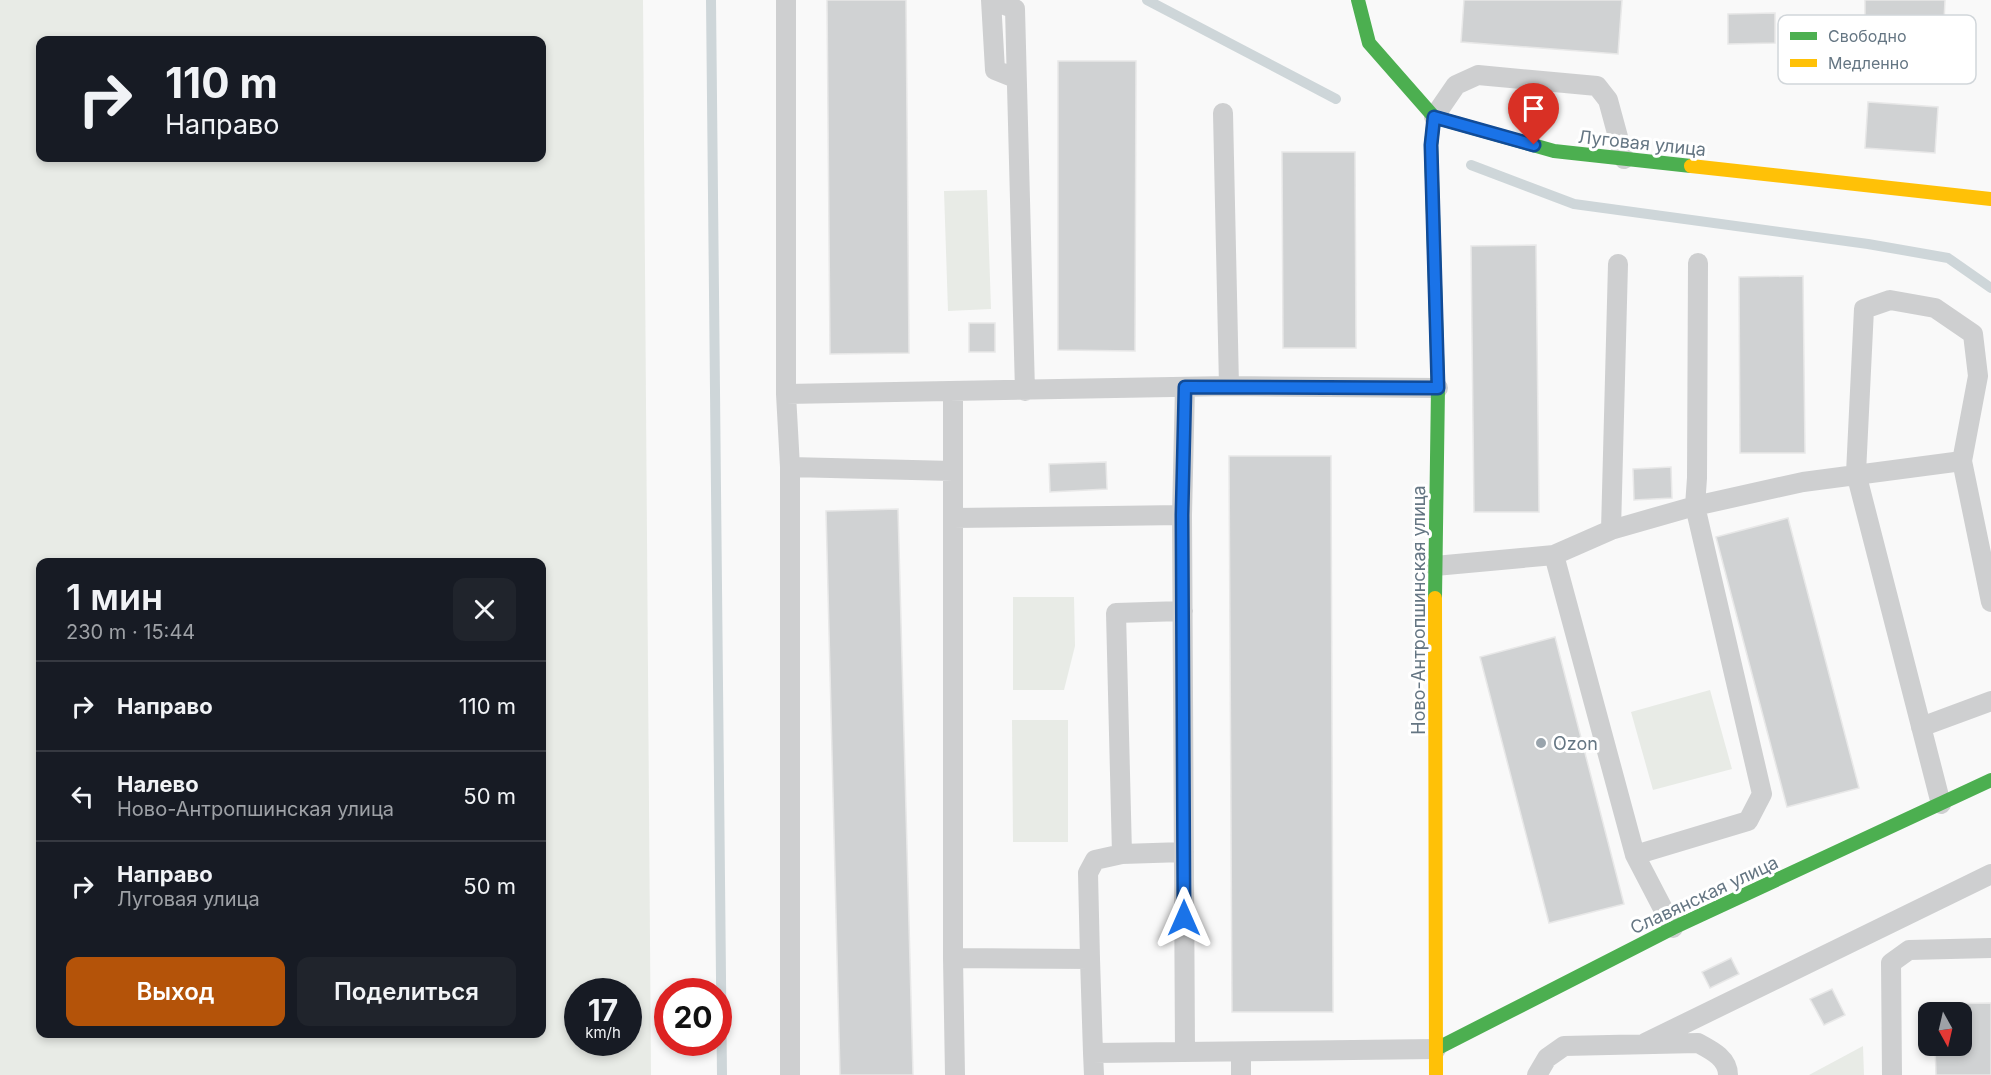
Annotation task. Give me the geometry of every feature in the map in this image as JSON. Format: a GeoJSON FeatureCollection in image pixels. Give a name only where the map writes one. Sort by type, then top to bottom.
{"type":"FeatureCollection","features":[{"type":"Feature","properties":{"kind":"street"},"geometry":{"type":"LineString","coordinates":[[1358,0],[1369,43],[1434,117]]}},
{"type":"Feature","properties":{"kind":"street","name":"Ново-Антропшинская улица"},"geometry":{"type":"LineString","coordinates":[[1434,117],[1431,145],[1438,388],[1435,567],[1436,1075]]}},
{"type":"Feature","properties":{"kind":"street","name":"Луговая улица"},"geometry":{"type":"LineString","coordinates":[[1434,117],[1554,151],[1991,199]]}},
{"type":"Feature","properties":{"kind":"street","name":"Славянская улица"},"geometry":{"type":"LineString","coordinates":[[1436,1049],[1673,928],[1991,780]]}},
{"type":"Feature","properties":{"kind":"lane"},"geometry":{"type":"LineString","coordinates":[[786,0],[786,394],[790,467],[790,1075]]}},
{"type":"Feature","properties":{"kind":"lane"},"geometry":{"type":"LineString","coordinates":[[1434,117],[1456,85],[1478,75],[1597,86],[1608,100],[1624,159]]}},
{"type":"Feature","properties":{"kind":"lane"},"geometry":{"type":"LineString","coordinates":[[1015,78],[1025,391]]}},
{"type":"Feature","properties":{"kind":"lane"},"geometry":{"type":"LineString","coordinates":[[1223,113],[1229,386]]}},
{"type":"Feature","properties":{"kind":"lane"},"geometry":{"type":"LineString","coordinates":[[1635,855],[1748,821],[1762,794],[1695,506],[1698,263]]}},
{"type":"Feature","properties":{"kind":"lane"},"geometry":{"type":"LineString","coordinates":[[1611,530],[1618,264]]}},
{"type":"Feature","properties":{"kind":"lane"},"geometry":{"type":"LineString","coordinates":[[1941,804],[1856,473],[1864,309],[1890,300],[1935,308],[1973,334],[1978,376],[1962,461],[1991,602]]}},
{"type":"Feature","properties":{"kind":"lane"},"geometry":{"type":"LineString","coordinates":[[786,394],[1229,386],[1438,388]]}},
{"type":"Feature","properties":{"kind":"lane"},"geometry":{"type":"LineString","coordinates":[[1185,387],[1182,515],[1185,1051]]}},
{"type":"Feature","properties":{"kind":"lane"},"geometry":{"type":"LineString","coordinates":[[953,391],[952,958],[955,1075]]}},
{"type":"Feature","properties":{"kind":"lane"},"geometry":{"type":"LineString","coordinates":[[1435,567],[1554,555],[1611,530],[1695,506],[1803,482],[1856,473],[1962,461]]}},
{"type":"Feature","properties":{"kind":"lane"},"geometry":{"type":"LineString","coordinates":[[790,467],[953,471]]}},
{"type":"Feature","properties":{"kind":"lane"},"geometry":{"type":"LineString","coordinates":[[953,518],[1182,515]]}},
{"type":"Feature","properties":{"kind":"lane"},"geometry":{"type":"LineString","coordinates":[[1554,555],[1635,855],[1673,928]]}},
{"type":"Feature","properties":{"kind":"lane"},"geometry":{"type":"LineString","coordinates":[[1122,854],[1116,613],[1183,611]]}},
{"type":"Feature","properties":{"kind":"lane"},"geometry":{"type":"LineString","coordinates":[[1921,728],[1991,701]]}},
{"type":"Feature","properties":{"kind":"lane"},"geometry":{"type":"LineString","coordinates":[[1094,1075],[1088,873],[1095,860],[1122,854],[1184,852]]}},
{"type":"Feature","properties":{"kind":"lane"},"geometry":{"type":"LineString","coordinates":[[1645,1043],[1875,933],[1991,874]]}},
{"type":"Feature","properties":{"kind":"lane"},"geometry":{"type":"LineString","coordinates":[[1875,933],[1891,963],[1892,1075]]}},
{"type":"Feature","properties":{"kind":"lane"},"geometry":{"type":"LineString","coordinates":[[1891,963],[1909,950],[1991,948]]}},
{"type":"Feature","properties":{"kind":"lane"},"geometry":{"type":"LineString","coordinates":[[952,958],[1090,959]]}},
{"type":"Feature","properties":{"kind":"lane"},"geometry":{"type":"LineString","coordinates":[[1536,1075],[1547,1058],[1564,1046],[1645,1043],[1698,1043],[1717,1053],[1728,1070],[1728,1075]]}},
{"type":"Feature","properties":{"kind":"lane"},"geometry":{"type":"LineString","coordinates":[[1093,1053],[1436,1049]]}},
{"type":"Feature","properties":{"kind":"lane"},"geometry":{"type":"LineString","coordinates":[[1240,1052],[1241,1075]]}},
{"type":"Feature","properties":{"kind":"shaded area"},"geometry":{"type":"Polygon","coordinates":[[[0,0],[643,0],[651,1075],[0,1075],[0,0]]]}},
{"type":"Feature","properties":{"kind":"shaded area"},"geometry":{"type":"Polygon","coordinates":[[[987,190],[991,309],[948,311],[944,191],[987,190]]]}},
{"type":"Feature","properties":{"kind":"shaded area"},"geometry":{"type":"Polygon","coordinates":[[[1013,597],[1074,597],[1075,646],[1064,690],[1013,690],[1013,597]]]}},
{"type":"Feature","properties":{"kind":"shaded area"},"geometry":{"type":"Polygon","coordinates":[[[1710,690],[1732,769],[1653,790],[1631,712],[1710,690]]]}},
{"type":"Feature","properties":{"kind":"shaded area"},"geometry":{"type":"Polygon","coordinates":[[[1012,720],[1068,720],[1068,842],[1013,842],[1012,720]]]}},
{"type":"Feature","properties":{"kind":"shaded area"},"geometry":{"type":"Polygon","coordinates":[[[1863,1046],[1864,1075],[1809,1075],[1863,1046]]]}},
{"type":"Feature","properties":{"kind":"building"},"geometry":{"type":"Polygon","coordinates":[[[827,0],[906,0],[909,353],[830,354],[827,0]]]}},
{"type":"Feature","properties":{"kind":"building"},"geometry":{"type":"Polygon","coordinates":[[[1464,0],[1622,0],[1618,54],[1461,42],[1464,0]]]}},
{"type":"Feature","properties":{"kind":"building"},"geometry":{"type":"Polygon","coordinates":[[[1865,0],[1945,0],[1944,15],[1865,15],[1865,0]]]}},
{"type":"Feature","properties":{"kind":"building"},"geometry":{"type":"Polygon","coordinates":[[[1775,13],[1775,43],[1728,44],[1728,14],[1775,13]]]}},
{"type":"Feature","properties":{"kind":"building"},"geometry":{"type":"Polygon","coordinates":[[[1058,61],[1136,61],[1135,351],[1058,350],[1058,61]]]}},
{"type":"Feature","properties":{"kind":"building"},"geometry":{"type":"Polygon","coordinates":[[[1868,102],[1938,107],[1935,153],[1865,148],[1868,102]]]}},
{"type":"Feature","properties":{"kind":"building"},"geometry":{"type":"Polygon","coordinates":[[[1282,152],[1355,152],[1356,348],[1283,348],[1282,152]]]}},
{"type":"Feature","properties":{"kind":"building"},"geometry":{"type":"Polygon","coordinates":[[[1536,245],[1539,512],[1474,512],[1471,246],[1536,245]]]}},
{"type":"Feature","properties":{"kind":"building"},"geometry":{"type":"Polygon","coordinates":[[[1803,276],[1805,453],[1740,453],[1739,277],[1803,276]]]}},
{"type":"Feature","properties":{"kind":"building"},"geometry":{"type":"Polygon","coordinates":[[[969,323],[995,323],[995,352],[969,352],[969,323]]]}},
{"type":"Feature","properties":{"kind":"building"},"geometry":{"type":"Polygon","coordinates":[[[1229,456],[1331,456],[1333,1012],[1232,1012],[1229,456]]]}},
{"type":"Feature","properties":{"kind":"building"},"geometry":{"type":"Polygon","coordinates":[[[1106,462],[1107,489],[1050,492],[1049,464],[1106,462]]]}},
{"type":"Feature","properties":{"kind":"building"},"geometry":{"type":"Polygon","coordinates":[[[1671,467],[1672,498],[1634,500],[1633,469],[1671,467]]]}},
{"type":"Feature","properties":{"kind":"building"},"geometry":{"type":"Polygon","coordinates":[[[898,509],[913,1075],[840,1075],[826,511],[898,509]]]}},
{"type":"Feature","properties":{"kind":"building"},"geometry":{"type":"Polygon","coordinates":[[[1788,518],[1859,788],[1787,807],[1716,537],[1788,518]]]}},
{"type":"Feature","properties":{"kind":"building"},"geometry":{"type":"Polygon","coordinates":[[[1555,637],[1624,904],[1549,923],[1480,657],[1555,637]]]}},
{"type":"Feature","properties":{"kind":"building"},"geometry":{"type":"Polygon","coordinates":[[[1731,958],[1739,974],[1710,988],[1702,972],[1731,958]]]}},
{"type":"Feature","properties":{"kind":"building"},"geometry":{"type":"Polygon","coordinates":[[[1832,989],[1845,1015],[1824,1025],[1810,999],[1832,989]]]}},
{"type":"Feature","properties":{"kind":"building"},"geometry":{"type":"Polygon","coordinates":[[[1972,1003],[1991,1003],[1991,1075],[1936,1075],[1935,1056],[1972,1056],[1972,1003]]]}},
{"type":"Feature","properties":{"kind":"waterway"},"geometry":{"type":"LineString","coordinates":[[711,0],[722,1075]]}},
{"type":"Feature","properties":{"kind":"waterway"},"geometry":{"type":"LineString","coordinates":[[1147,0],[1336,99]]}},
{"type":"Feature","properties":{"kind":"waterway"},"geometry":{"type":"LineString","coordinates":[[1471,165],[1574,204],[1868,244],[1948,258],[1991,288]]}},
{"type":"Feature","properties":{"kind":"traffic: fast"},"geometry":{"type":"LineString","coordinates":[[1358,0],[1369,43],[1434,117],[1554,151],[1691,166]]}},
{"type":"Feature","properties":{"kind":"traffic: fast"},"geometry":{"type":"LineString","coordinates":[[1434,117],[1431,145],[1438,388],[1435,598]]}},
{"type":"Feature","properties":{"kind":"traffic: fast"},"geometry":{"type":"LineString","coordinates":[[1436,1049],[1673,928],[1991,780]]}},
{"type":"Feature","properties":{"kind":"traffic: slow"},"geometry":{"type":"LineString","coordinates":[[1691,166],[1991,199]]}},
{"type":"Feature","properties":{"kind":"traffic: slow"},"geometry":{"type":"LineString","coordinates":[[1435,598],[1436,1075]]}},
{"type":"Feature","properties":{"kind":"place","name":"Ozon"},"geometry":{"type":"Point","coordinates":[1541,743]}},
{"type":"Feature","properties":{"kind":"route"},"geometry":{"type":"LineString","coordinates":[[1184,918],[1182,515],[1185,387],[1438,388],[1431,145],[1434,117],[1534,145]]}}]}
